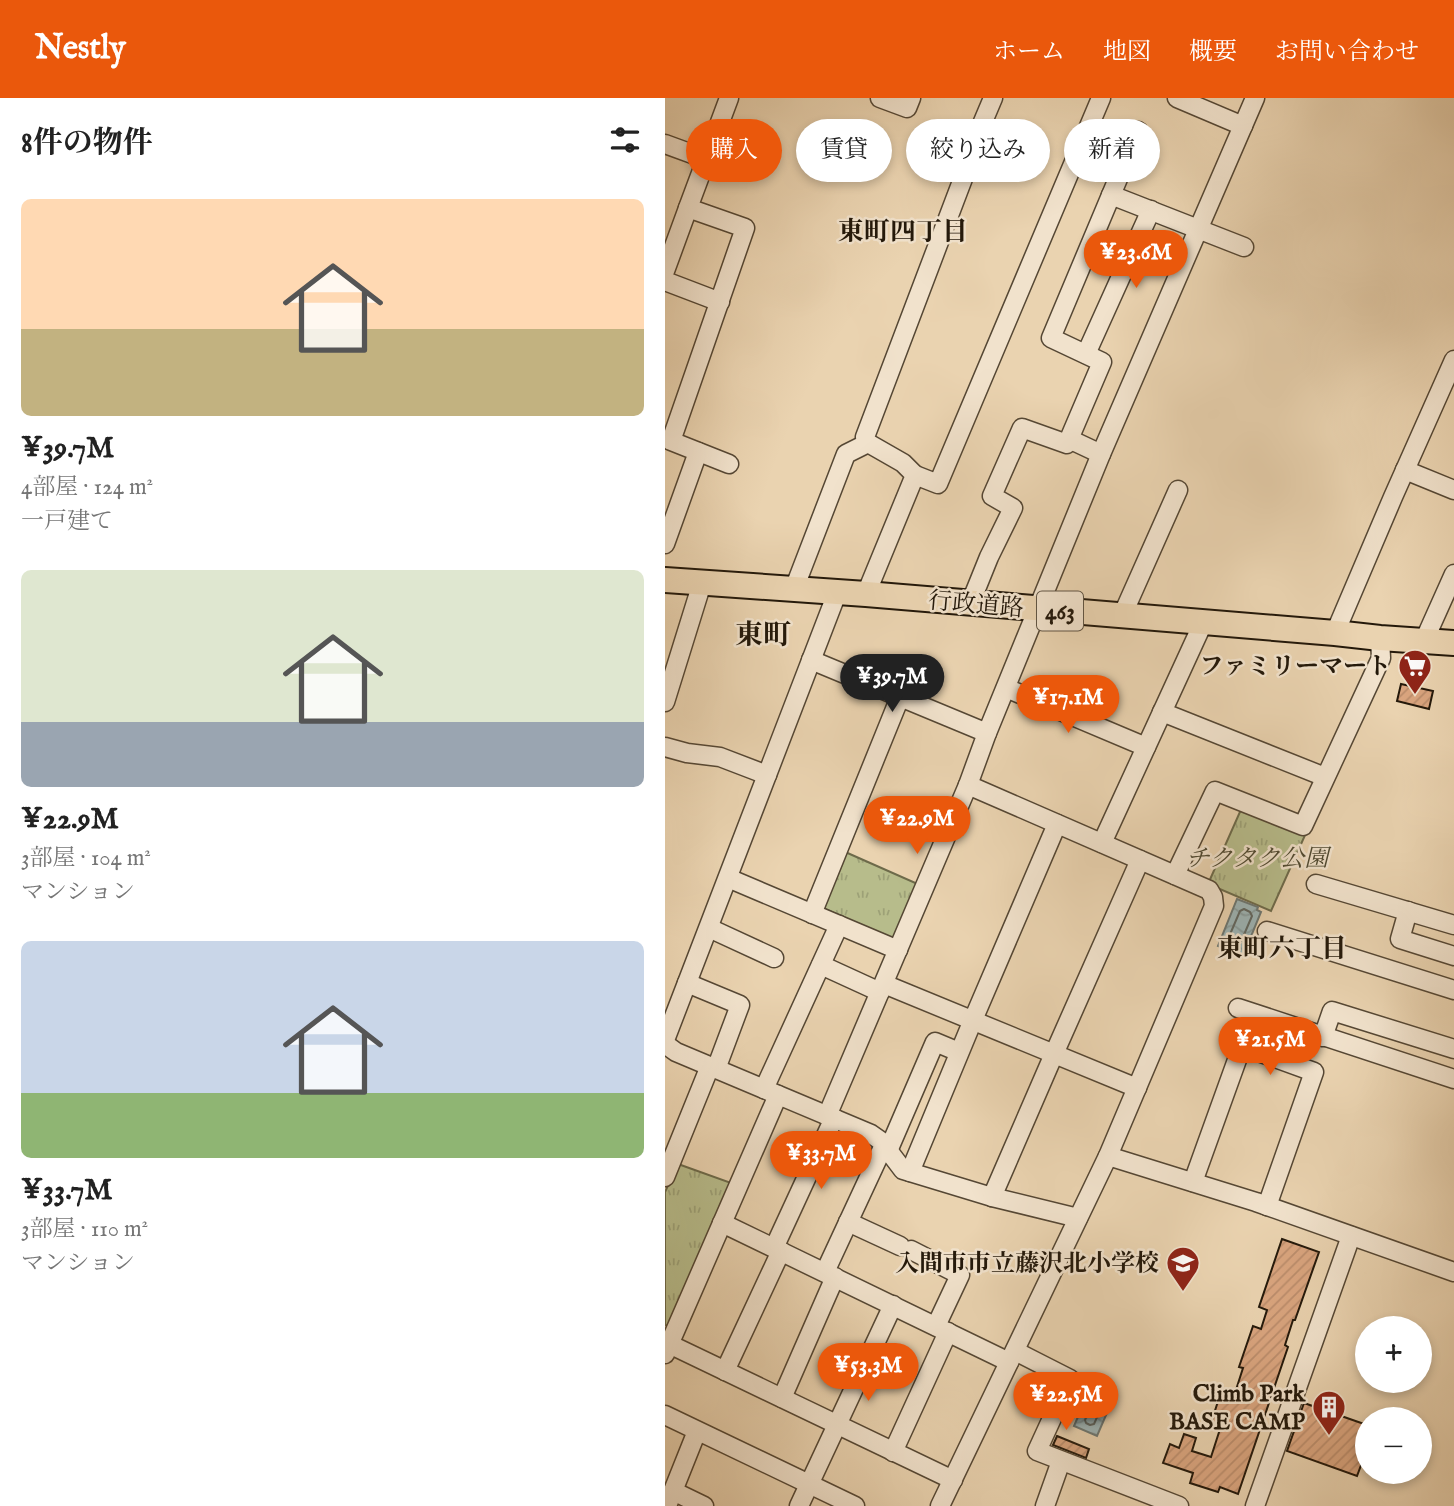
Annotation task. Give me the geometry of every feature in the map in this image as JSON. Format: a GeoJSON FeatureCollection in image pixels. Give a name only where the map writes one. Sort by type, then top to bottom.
{"type":"FeatureCollection","features":[{"type":"Feature","properties":{"kind":"highway","name":"行政道路"},"geometry":{"type":"LineString","coordinates":[[665,580],[1454,642]]}},
{"type":"Feature","properties":{"kind":"street"},"geometry":{"type":"LineString","coordinates":[[721,119],[729,98]]}},
{"type":"Feature","properties":{"kind":"street"},"geometry":{"type":"LineString","coordinates":[[880,98],[907,108],[911,98]]}},
{"type":"Feature","properties":{"kind":"street"},"geometry":{"type":"LineString","coordinates":[[993,98],[974,142],[967,168],[865,437],[868,443],[903,463],[915,475],[938,484],[1101,98]]}},
{"type":"Feature","properties":{"kind":"street"},"geometry":{"type":"LineString","coordinates":[[1177,98],[1243,126]]}},
{"type":"Feature","properties":{"kind":"street"},"geometry":{"type":"LineString","coordinates":[[725,1371],[968,785],[1101,454],[1255,98]]}},
{"type":"Feature","properties":{"kind":"street"},"geometry":{"type":"LineString","coordinates":[[665,144],[686,152]]}},
{"type":"Feature","properties":{"kind":"street"},"geometry":{"type":"LineString","coordinates":[[665,271],[698,182]]}},
{"type":"Feature","properties":{"kind":"street"},"geometry":{"type":"LineString","coordinates":[[970,604],[1013,508],[992,496],[1022,428],[1067,444],[1102,362],[1051,338],[1116,182]]}},
{"type":"Feature","properties":{"kind":"street"},"geometry":{"type":"LineString","coordinates":[[1111,195],[1244,247]]}},
{"type":"Feature","properties":{"kind":"street"},"geometry":{"type":"LineString","coordinates":[[688,208],[745,228],[671,441],[729,464]]}},
{"type":"Feature","properties":{"kind":"street"},"geometry":{"type":"LineString","coordinates":[[1086,354],[1151,211]]}},
{"type":"Feature","properties":{"kind":"street"},"geometry":{"type":"LineString","coordinates":[[665,281],[720,302]]}},
{"type":"Feature","properties":{"kind":"street"},"geometry":{"type":"LineString","coordinates":[[1335,633],[1454,360]]}},
{"type":"Feature","properties":{"kind":"street"},"geometry":{"type":"LineString","coordinates":[[1069,439],[1101,454]]}},
{"type":"Feature","properties":{"kind":"street"},"geometry":{"type":"LineString","coordinates":[[795,589],[846,454],[868,443]]}},
{"type":"Feature","properties":{"kind":"street"},"geometry":{"type":"LineString","coordinates":[[665,544],[698,452]]}},
{"type":"Feature","properties":{"kind":"street"},"geometry":{"type":"LineString","coordinates":[[1405,470],[1454,490]]}},
{"type":"Feature","properties":{"kind":"street"},"geometry":{"type":"LineString","coordinates":[[866,594],[915,475]]}},
{"type":"Feature","properties":{"kind":"street"},"geometry":{"type":"LineString","coordinates":[[1122,616],[1178,491]]}},
{"type":"Feature","properties":{"kind":"street"},"geometry":{"type":"LineString","coordinates":[[1424,641],[1454,574]]}},
{"type":"Feature","properties":{"kind":"street"},"geometry":{"type":"LineString","coordinates":[[665,702],[702,583]]}},
{"type":"Feature","properties":{"kind":"street"},"geometry":{"type":"LineString","coordinates":[[837,593],[665,1042],[676,1052],[871,1134],[903,1170],[992,1197],[1078,1218]]}},
{"type":"Feature","properties":{"kind":"street"},"geometry":{"type":"LineString","coordinates":[[1102,843],[1203,623]]}},
{"type":"Feature","properties":{"kind":"street"},"geometry":{"type":"LineString","coordinates":[[1175,875],[1215,792],[1303,826],[1381,658],[1380,638]]}},
{"type":"Feature","properties":{"kind":"street"},"geometry":{"type":"LineString","coordinates":[[811,660],[987,733]]}},
{"type":"Feature","properties":{"kind":"street"},"geometry":{"type":"LineString","coordinates":[[1006,688],[1146,747]]}},
{"type":"Feature","properties":{"kind":"street"},"geometry":{"type":"LineString","coordinates":[[811,914],[900,697]]}},
{"type":"Feature","properties":{"kind":"street"},"geometry":{"type":"LineString","coordinates":[[1162,712],[1325,778]]}},
{"type":"Feature","properties":{"kind":"street"},"geometry":{"type":"LineString","coordinates":[[665,747],[720,757],[767,775]]}},
{"type":"Feature","properties":{"kind":"street"},"geometry":{"type":"LineString","coordinates":[[940,1506],[1108,1156],[1214,906],[1209,890],[968,785]]}},
{"type":"Feature","properties":{"kind":"street"},"geometry":{"type":"LineString","coordinates":[[910,1172],[1057,824]]}},
{"type":"Feature","properties":{"kind":"street"},"geometry":{"type":"LineString","coordinates":[[992,1197],[1140,860]]}},
{"type":"Feature","properties":{"kind":"street"},"geometry":{"type":"LineString","coordinates":[[728,878],[898,950]]}},
{"type":"Feature","properties":{"kind":"street"},"geometry":{"type":"LineString","coordinates":[[1316,884],[1454,925]]}},
{"type":"Feature","properties":{"kind":"street"},"geometry":{"type":"LineString","coordinates":[[1408,911],[1400,939],[1454,956]]}},
{"type":"Feature","properties":{"kind":"street"},"geometry":{"type":"LineString","coordinates":[[839,925],[771,1092],[722,1223],[667,1349],[725,1371],[953,1480]]}},
{"type":"Feature","properties":{"kind":"street"},"geometry":{"type":"LineString","coordinates":[[709,929],[774,958]]}},
{"type":"Feature","properties":{"kind":"street"},"geometry":{"type":"LineString","coordinates":[[1267,932],[1454,990]]}},
{"type":"Feature","properties":{"kind":"street"},"geometry":{"type":"LineString","coordinates":[[821,965],[973,1020],[1137,1088]]}},
{"type":"Feature","properties":{"kind":"street"},"geometry":{"type":"LineString","coordinates":[[665,1177],[740,1005],[687,984]]}},
{"type":"Feature","properties":{"kind":"street"},"geometry":{"type":"LineString","coordinates":[[1238,1008],[1454,1079]]}},
{"type":"Feature","properties":{"kind":"street"},"geometry":{"type":"LineString","coordinates":[[1323,1037],[1332,1011],[1454,1049]]}},
{"type":"Feature","properties":{"kind":"street"},"geometry":{"type":"LineString","coordinates":[[782,1398],[848,1222],[935,1042],[959,1052]]}},
{"type":"Feature","properties":{"kind":"street"},"geometry":{"type":"LineString","coordinates":[[1193,1182],[1242,1046],[1314,1072],[1267,1206]]}},
{"type":"Feature","properties":{"kind":"street"},"geometry":{"type":"LineString","coordinates":[[1108,1156],[1267,1206],[1454,1272]]}},
{"type":"Feature","properties":{"kind":"street"},"geometry":{"type":"LineString","coordinates":[[848,1222],[960,1275],[942,1329],[893,1451]]}},
{"type":"Feature","properties":{"kind":"street"},"geometry":{"type":"LineString","coordinates":[[722,1223],[942,1329],[1070,1379],[1037,1451],[1179,1506]]}},
{"type":"Feature","properties":{"kind":"street"},"geometry":{"type":"LineString","coordinates":[[1255,1506],[1351,1236]]}},
{"type":"Feature","properties":{"kind":"street"},"geometry":{"type":"LineString","coordinates":[[799,1506],[893,1305]]}},
{"type":"Feature","properties":{"kind":"street"},"geometry":{"type":"LineString","coordinates":[[665,1415],[855,1506]]}},
{"type":"Feature","properties":{"kind":"street"},"geometry":{"type":"LineString","coordinates":[[697,1431],[670,1499],[704,1506]]}},
{"type":"Feature","properties":{"kind":"street"},"geometry":{"type":"LineString","coordinates":[[1045,1506],[1061,1461]]}},
{"type":"Feature","properties":{"kind":"green space","name":"チクタク公園"},"geometry":{"type":"Polygon","coordinates":[[[1243,805],[1306,833],[1271,911],[1208,884],[1243,805]]]}},
{"type":"Feature","properties":{"kind":"green space"},"geometry":{"type":"Polygon","coordinates":[[[843,851],[920,885],[898,936],[892,939],[825,909],[821,903],[843,851]]]}},
{"type":"Feature","properties":{"kind":"green space"},"geometry":{"type":"Polygon","coordinates":[[[678,1164],[734,1184],[671,1327],[665,1325],[665,1192],[678,1164]]]}},
{"type":"Feature","properties":{"kind":"water"},"geometry":{"type":"Polygon","coordinates":[[[1237,899],[1258,907],[1257,910],[1261,912],[1243,956],[1218,946],[1237,899]]]}},
{"type":"Feature","properties":{"kind":"water"},"geometry":{"type":"Polygon","coordinates":[[[1093,1382],[1116,1392],[1097,1436],[1074,1426],[1093,1382]]]}},
{"type":"Feature","properties":{"kind":"building","name":"ファミリーマート"},"geometry":{"type":"Polygon","coordinates":[[[1401,684],[1433,691],[1429,709],[1397,701],[1401,684]]]}},
{"type":"Feature","properties":{"kind":"building"},"geometry":{"type":"Polygon","coordinates":[[[1282,1239],[1319,1252],[1293,1320],[1285,1345],[1288,1347],[1238,1494],[1220,1487],[1218,1492],[1190,1483],[1193,1473],[1163,1463],[1170,1444],[1179,1448],[1184,1434],[1196,1438],[1192,1451],[1211,1457],[1221,1426],[1211,1423],[1221,1392],[1234,1396],[1243,1368],[1239,1367],[1253,1326],[1261,1329],[1267,1310],[1259,1307],[1282,1239]]]}},
{"type":"Feature","properties":{"kind":"building","name":"Climb Park BASE CAMP"},"geometry":{"type":"Polygon","coordinates":[[[1304,1403],[1355,1421],[1355,1475],[1287,1451],[1304,1403]]]}},
{"type":"Feature","properties":{"kind":"building"},"geometry":{"type":"Polygon","coordinates":[[[1057,1436],[1089,1449],[1086,1458],[1053,1445],[1057,1436]]]}},
{"type":"Feature","properties":{"kind":"place","name":"ファミリーマート"},"geometry":{"type":"Point","coordinates":[1415,696]}},
{"type":"Feature","properties":{"kind":"place","name":"入間市市立藤沢北小学校"},"geometry":{"type":"Point","coordinates":[1183,1293]}},
{"type":"Feature","properties":{"kind":"place","name":"Climb Park BASE CAMP"},"geometry":{"type":"Point","coordinates":[1329,1437]}},
{"type":"Feature","properties":{"kind":"district","name":"東町四丁目"},"geometry":{"type":"Point","coordinates":[903,231]}},
{"type":"Feature","properties":{"kind":"district","name":"東町"},"geometry":{"type":"Point","coordinates":[763,634]}},
{"type":"Feature","properties":{"kind":"district","name":"東町六丁目"},"geometry":{"type":"Point","coordinates":[1282,948]}}]}
